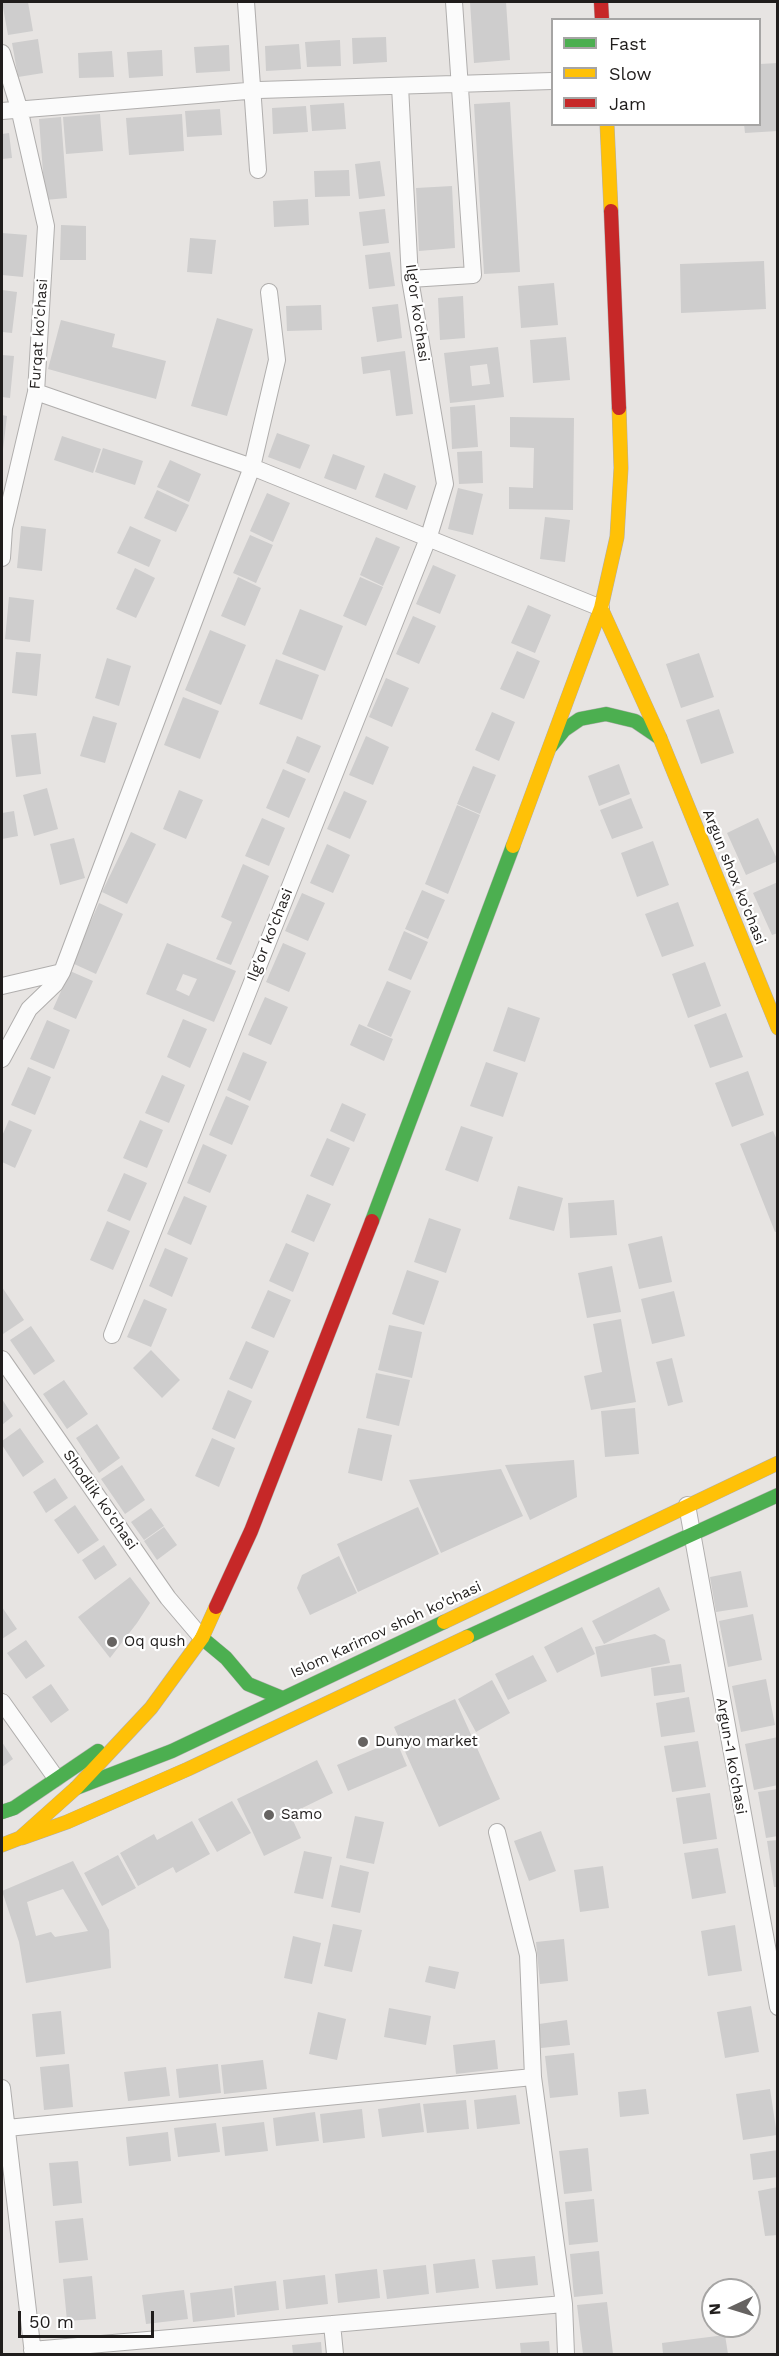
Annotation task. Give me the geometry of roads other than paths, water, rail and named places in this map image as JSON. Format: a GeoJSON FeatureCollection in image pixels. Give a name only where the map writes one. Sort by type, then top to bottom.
{"type":"FeatureCollection","features":[{"type":"Feature","properties":{"kind":"main road"},"geometry":{"type":"LineString","coordinates":[[601,2],[602,18]]}},
{"type":"Feature","properties":{"kind":"main road"},"geometry":{"type":"LineString","coordinates":[[20,1839],[77,1787],[132,1730],[202,1638],[251,1530],[386,1187],[601,608],[617,537],[621,468],[607,126]]}},
{"type":"Feature","properties":{"kind":"main road","name":"Argun shox ko'chasi"},"geometry":{"type":"LineString","coordinates":[[601,608],[660,738],[777,1028]]}},
{"type":"Feature","properties":{"kind":"main road"},"geometry":{"type":"LineString","coordinates":[[549,748],[564,730],[580,719],[606,714],[635,721],[660,738]]}},
{"type":"Feature","properties":{"kind":"main road","name":"Islom Karimov shoh ko'chasi"},"geometry":{"type":"LineString","coordinates":[[8,1810],[172,1752],[777,1463]]}},
{"type":"Feature","properties":{"kind":"main road"},"geometry":{"type":"LineString","coordinates":[[2,1845],[67,1822],[188,1769],[522,1611],[691,1537],[777,1496]]}},
{"type":"Feature","properties":{"kind":"main road"},"geometry":{"type":"LineString","coordinates":[[202,1638],[226,1658],[248,1684],[282,1698]]}},
{"type":"Feature","properties":{"kind":"main road"},"geometry":{"type":"LineString","coordinates":[[8,1810],[132,1730]]}},
{"type":"Feature","properties":{"kind":"street"},"geometry":{"type":"LineString","coordinates":[[246,2],[258,170]]}},
{"type":"Feature","properties":{"kind":"street"},"geometry":{"type":"LineString","coordinates":[[410,279],[473,275],[453,2]]}},
{"type":"Feature","properties":{"kind":"street","name":"Furqat ko'chasi"},"geometry":{"type":"LineString","coordinates":[[2,53],[19,108],[46,226],[36,392],[3,527],[2,558]]}},
{"type":"Feature","properties":{"kind":"street"},"geometry":{"type":"LineString","coordinates":[[2,111],[252,90],[551,81]]}},
{"type":"Feature","properties":{"kind":"street","name":"Ilg'or ko'chasi"},"geometry":{"type":"LineString","coordinates":[[112,1335],[429,536],[445,484],[410,279],[400,86]]}},
{"type":"Feature","properties":{"kind":"street"},"geometry":{"type":"LineString","coordinates":[[2,1059],[29,1009],[55,984],[62,972],[252,467],[277,360],[269,292]]}},
{"type":"Feature","properties":{"kind":"street"},"geometry":{"type":"LineString","coordinates":[[36,392],[252,467],[429,536],[601,608]]}},
{"type":"Feature","properties":{"kind":"street"},"geometry":{"type":"LineString","coordinates":[[2,986],[62,972]]}},
{"type":"Feature","properties":{"kind":"street","name":"Shodlik ko'chasi"},"geometry":{"type":"LineString","coordinates":[[2,1359],[168,1598],[202,1638]]}},
{"type":"Feature","properties":{"kind":"street","name":"Argun-1 ko'chasi"},"geometry":{"type":"LineString","coordinates":[[687,1505],[777,2007]]}},
{"type":"Feature","properties":{"kind":"street"},"geometry":{"type":"LineString","coordinates":[[2,1702],[56,1778]]}},
{"type":"Feature","properties":{"kind":"street"},"geometry":{"type":"LineString","coordinates":[[496,1832],[528,1955],[532,2077],[564,2304],[566,2355]]}},
{"type":"Feature","properties":{"kind":"street"},"geometry":{"type":"LineString","coordinates":[[7,2128],[532,2077]]}},
{"type":"Feature","properties":{"kind":"street"},"geometry":{"type":"LineString","coordinates":[[2,2088],[32,2352],[564,2304]]}},
{"type":"Feature","properties":{"kind":"street"},"geometry":{"type":"LineString","coordinates":[[332,2324],[334,2355]]}},
{"type":"Feature","properties":{"kind":"place","name":"Oq qush"},"geometry":{"type":"Point","coordinates":[112,1642]}},
{"type":"Feature","properties":{"kind":"place","name":"Dunyo market"},"geometry":{"type":"Point","coordinates":[363,1742]}},
{"type":"Feature","properties":{"kind":"place","name":"Samo"},"geometry":{"type":"Point","coordinates":[269,1815]}}]}
